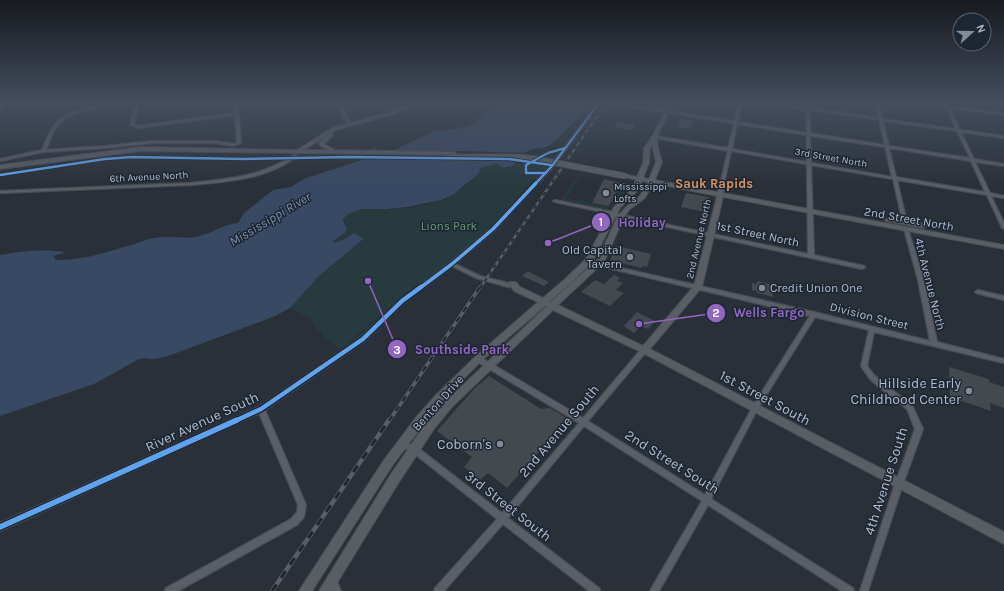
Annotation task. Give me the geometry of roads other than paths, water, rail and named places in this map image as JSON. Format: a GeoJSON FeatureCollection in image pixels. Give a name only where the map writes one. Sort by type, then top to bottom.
{"type":"FeatureCollection","features":[{"type":"Feature","properties":{"kind":"main road"},"geometry":{"type":"LineString","coordinates":[[296,154],[331,131]]}},
{"type":"Feature","properties":{"kind":"main road"},"geometry":{"type":"LineString","coordinates":[[306,152],[330,135],[340,131]]}},
{"type":"Feature","properties":{"kind":"main road","name":"Benton Drive"},"geometry":{"type":"LineString","coordinates":[[325,591],[334,586],[414,450],[430,426],[448,405],[548,304],[593,262],[617,215],[619,204],[633,193],[646,163],[647,148],[658,131]]}},
{"type":"Feature","properties":{"kind":"main road"},"geometry":{"type":"LineString","coordinates":[[330,135],[322,143],[322,146],[353,154]]}},
{"type":"Feature","properties":{"kind":"main road","name":"Benton Drive"},"geometry":{"type":"LineString","coordinates":[[617,215],[644,197],[653,179],[660,162],[655,148],[655,137]]}},
{"type":"Feature","properties":{"kind":"main road"},"geometry":{"type":"LineString","coordinates":[[0,167],[141,149],[296,154],[306,152],[346,152]]}},
{"type":"Feature","properties":{"kind":"main road"},"geometry":{"type":"LineString","coordinates":[[0,172],[137,154],[353,154],[517,157],[640,176],[810,210],[1004,242]]}},
{"type":"Feature","properties":{"kind":"main road","name":"2nd Avenue North"},"geometry":{"type":"LineString","coordinates":[[698,287],[721,192]]}},
{"type":"Feature","properties":{"kind":"main road","name":"2nd Street North"},"geometry":{"type":"LineString","coordinates":[[905,226],[1004,247]]}},
{"type":"Feature","properties":{"kind":"main road","name":"1st Street South"},"geometry":{"type":"LineString","coordinates":[[513,284],[517,289],[644,350],[1004,538]]}},
{"type":"Feature","properties":{"kind":"main road","name":"2nd Avenue South"},"geometry":{"type":"LineString","coordinates":[[644,350],[698,287]]}},
{"type":"Feature","properties":{"kind":"main road","name":"Benton Drive"},"geometry":{"type":"LineString","coordinates":[[305,591],[388,463],[421,419],[439,398],[478,359],[548,304]]}},
{"type":"Feature","properties":{"kind":"street"},"geometry":{"type":"LineString","coordinates":[[43,151],[54,131]]}},
{"type":"Feature","properties":{"kind":"street"},"geometry":{"type":"LineString","coordinates":[[0,160],[43,151],[153,142],[209,142],[233,144],[239,143],[238,131]]}},
{"type":"Feature","properties":{"kind":"street","name":"River Avenue South"},"geometry":{"type":"LineString","coordinates":[[0,527],[261,409],[363,339],[402,301],[452,264],[493,229],[552,166],[578,131]]}},
{"type":"Feature","properties":{"kind":"street","name":"2nd Avenue North"},"geometry":{"type":"LineString","coordinates":[[721,192],[734,131]]}},
{"type":"Feature","properties":{"kind":"street"},"geometry":{"type":"LineString","coordinates":[[788,131],[1004,165]]}},
{"type":"Feature","properties":{"kind":"street"},"geometry":{"type":"LineString","coordinates":[[809,131],[808,163],[811,256]]}},
{"type":"Feature","properties":{"kind":"street","name":"4th Avenue North"},"geometry":{"type":"LineString","coordinates":[[883,131],[905,226],[921,280],[934,344]]}},
{"type":"Feature","properties":{"kind":"street"},"geometry":{"type":"LineString","coordinates":[[957,131],[1004,137]]}},
{"type":"Feature","properties":{"kind":"street"},"geometry":{"type":"LineString","coordinates":[[960,131],[1004,228]]}},
{"type":"Feature","properties":{"kind":"street","name":"3rd Street North"},"geometry":{"type":"LineString","coordinates":[[655,137],[1004,197]]}},
{"type":"Feature","properties":{"kind":"street","name":"6th Avenue North"},"geometry":{"type":"LineString","coordinates":[[0,192],[190,184],[221,181],[272,170],[284,164],[296,154]]}},
{"type":"Feature","properties":{"kind":"street","name":"1st Street North"},"geometry":{"type":"LineString","coordinates":[[555,201],[710,236],[862,267]]}},
{"type":"Feature","properties":{"kind":"street","name":"Division Street"},"geometry":{"type":"LineString","coordinates":[[593,262],[1004,361]]}},
{"type":"Feature","properties":{"kind":"street","name":"1st Street South"},"geometry":{"type":"LineString","coordinates":[[452,264],[478,277],[508,285],[513,284]]}},
{"type":"Feature","properties":{"kind":"street"},"geometry":{"type":"LineString","coordinates":[[978,292],[1004,298]]}},
{"type":"Feature","properties":{"kind":"street"},"geometry":{"type":"LineString","coordinates":[[654,591],[707,499],[754,408],[814,314]]}},
{"type":"Feature","properties":{"kind":"street","name":"4th Avenue South"},"geometry":{"type":"LineString","coordinates":[[864,591],[899,484],[919,429],[910,407],[876,381],[864,366],[872,328]]}},
{"type":"Feature","properties":{"kind":"street","name":"2nd Avenue South"},"geometry":{"type":"LineString","coordinates":[[438,591],[503,518],[644,350]]}},
{"type":"Feature","properties":{"kind":"street","name":"2nd Street South"},"geometry":{"type":"LineString","coordinates":[[478,359],[707,499],[850,591]]}},
{"type":"Feature","properties":{"kind":"street"},"geometry":{"type":"LineString","coordinates":[[169,591],[294,522],[301,514],[302,505],[261,409]]}},
{"type":"Feature","properties":{"kind":"street","name":"3rd Street South"},"geometry":{"type":"LineString","coordinates":[[402,444],[414,450],[596,591]]}},
{"type":"Feature","properties":{"kind":"water","name":"Mississippi River"},"geometry":{"type":"Polygon","coordinates":[[[434,131],[565,131],[546,147],[533,149],[522,154],[513,166],[503,168],[497,164],[480,168],[479,173],[476,176],[454,194],[441,200],[407,207],[362,209],[348,214],[343,219],[347,228],[345,233],[333,241],[333,243],[347,238],[354,233],[363,238],[362,240],[319,276],[290,308],[275,316],[171,355],[155,359],[139,359],[94,384],[0,416],[0,255],[40,251],[64,252],[53,256],[56,260],[65,260],[84,258],[160,237],[189,238],[200,236],[228,225],[238,223],[244,213],[273,190],[291,187],[306,178],[356,162],[365,158],[373,148],[392,151],[434,131]]]}},
{"type":"Feature","properties":{"kind":"railway"},"geometry":{"type":"LineString","coordinates":[[480,288],[587,131]]}},
{"type":"Feature","properties":{"kind":"railway"},"geometry":{"type":"LineString","coordinates":[[389,421],[480,287]]}},
{"type":"Feature","properties":{"kind":"railway"},"geometry":{"type":"LineString","coordinates":[[272,591],[389,420]]}},
{"type":"Feature","properties":{"kind":"place","name":"Mississippi Lofts"},"geometry":{"type":"Point","coordinates":[606,193]}},
{"type":"Feature","properties":{"kind":"place","name":"Holiday"},"geometry":{"type":"Point","coordinates":[548,243]}},
{"type":"Feature","properties":{"kind":"place","name":"Old Capital Tavern"},"geometry":{"type":"Point","coordinates":[630,257]}},
{"type":"Feature","properties":{"kind":"place","name":"Southside Park"},"geometry":{"type":"Point","coordinates":[368,281]}},
{"type":"Feature","properties":{"kind":"place","name":"Credit Union One"},"geometry":{"type":"Point","coordinates":[762,288]}},
{"type":"Feature","properties":{"kind":"place","name":"Wells Fargo"},"geometry":{"type":"Point","coordinates":[639,324]}},
{"type":"Feature","properties":{"kind":"place","name":"Hillside Early Childhood Center"},"geometry":{"type":"Point","coordinates":[969,391]}},
{"type":"Feature","properties":{"kind":"place","name":"Coborn's"},"geometry":{"type":"Point","coordinates":[500,444]}},
{"type":"Feature","properties":{"kind":"district","name":"Sauk Rapids"},"geometry":{"type":"Point","coordinates":[714,183]}},
{"type":"Feature","properties":{"kind":"park label","name":"Lions Park"},"geometry":{"type":"Point","coordinates":[449,226]}}]}
